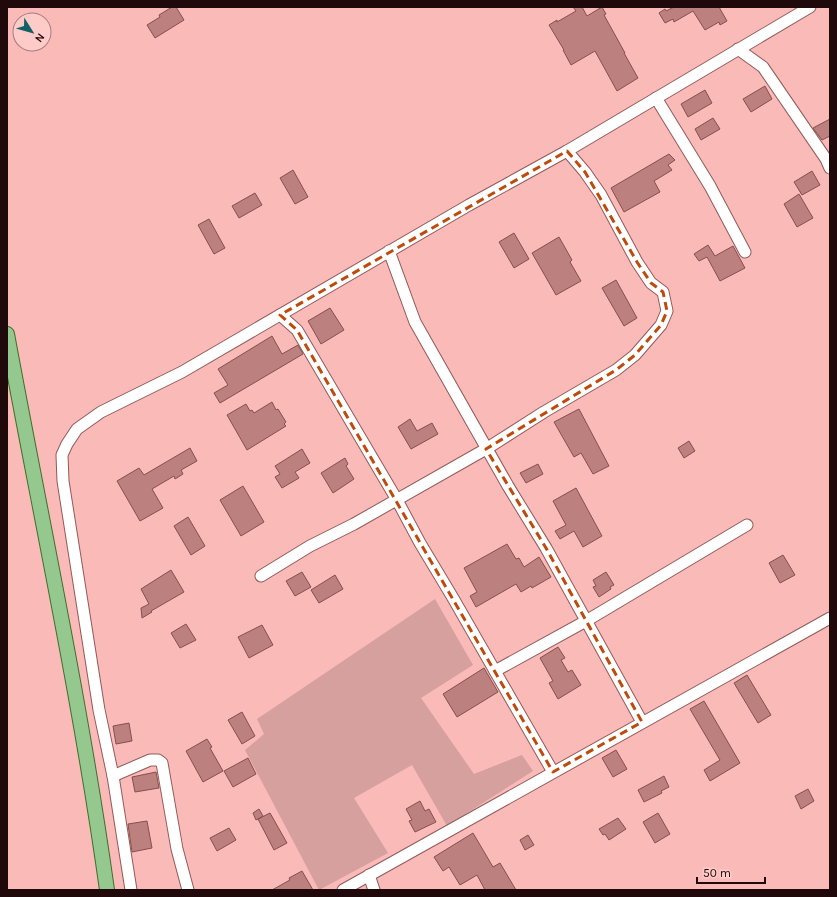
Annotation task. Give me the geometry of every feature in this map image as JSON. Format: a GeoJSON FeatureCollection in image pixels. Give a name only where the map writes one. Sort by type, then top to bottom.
{"type":"FeatureCollection","features":[{"type":"Feature","properties":{"kind":"main road"},"geometry":{"type":"LineString","coordinates":[[7,334],[51,563],[100,837],[107,890]]}},
{"type":"Feature","properties":{"kind":"street"},"geometry":{"type":"LineString","coordinates":[[131,890],[113,776],[96,687],[63,480],[62,455],[77,429],[102,412],[182,372],[469,205],[567,151],[810,7]]}},
{"type":"Feature","properties":{"kind":"street"},"geometry":{"type":"LineString","coordinates":[[738,50],[762,68],[795,113],[826,159],[830,168]]}},
{"type":"Feature","properties":{"kind":"street"},"geometry":{"type":"LineString","coordinates":[[656,98],[710,186],[745,252]]}},
{"type":"Feature","properties":{"kind":"street"},"geometry":{"type":"LineString","coordinates":[[261,576],[310,546],[354,524],[486,449],[544,412],[616,370],[635,355],[661,325],[667,311],[663,292],[651,283],[637,262],[601,195],[586,172],[567,151]]}},
{"type":"Feature","properties":{"kind":"street"},"geometry":{"type":"LineString","coordinates":[[390,251],[415,322],[486,449],[546,548],[642,722]]}},
{"type":"Feature","properties":{"kind":"street"},"geometry":{"type":"LineString","coordinates":[[280,315],[297,330],[397,500],[420,543],[553,772]]}},
{"type":"Feature","properties":{"kind":"street"},"geometry":{"type":"LineString","coordinates":[[495,671],[586,621],[747,525]]}},
{"type":"Feature","properties":{"kind":"street"},"geometry":{"type":"LineString","coordinates":[[343,890],[830,618]]}},
{"type":"Feature","properties":{"kind":"street"},"geometry":{"type":"LineString","coordinates":[[113,776],[150,760],[158,760],[162,763],[177,849],[188,890]]}},
{"type":"Feature","properties":{"kind":"street"},"geometry":{"type":"LineString","coordinates":[[369,875],[374,890]]}},
{"type":"Feature","properties":{"kind":"highlighted area"},"geometry":{"type":"Polygon","coordinates":[[[567,151],[585,172],[637,262],[651,283],[663,292],[667,311],[661,325],[635,355],[616,370],[486,449],[546,548],[642,722],[553,772],[297,330],[280,315],[567,151]]]}},
{"type":"Feature","properties":{"kind":"shaded area"},"geometry":{"type":"Polygon","coordinates":[[[435,599],[473,665],[421,698],[474,774],[522,755],[533,771],[447,826],[412,765],[354,798],[388,853],[319,890],[245,750],[264,734],[257,719],[435,599]]]}},
{"type":"Feature","properties":{"kind":"building"},"geometry":{"type":"Polygon","coordinates":[[[172,7],[176,7],[184,20],[155,38],[147,25],[172,7]]]}},
{"type":"Feature","properties":{"kind":"building"},"geometry":{"type":"Polygon","coordinates":[[[573,7],[582,7],[587,16],[602,7],[606,14],[604,15],[638,78],[617,91],[595,51],[571,65],[549,25],[576,11],[573,7]]]}},
{"type":"Feature","properties":{"kind":"building"},"geometry":{"type":"Polygon","coordinates":[[[674,7],[719,7],[727,21],[720,25],[719,22],[705,30],[693,11],[674,22],[673,19],[665,23],[659,13],[665,9],[666,11],[674,7]]]}},
{"type":"Feature","properties":{"kind":"building"},"geometry":{"type":"Polygon","coordinates":[[[765,86],[772,99],[751,112],[743,99],[765,86]]]}},
{"type":"Feature","properties":{"kind":"building"},"geometry":{"type":"Polygon","coordinates":[[[705,90],[712,103],[688,117],[681,104],[705,90]]]}},
{"type":"Feature","properties":{"kind":"building"},"geometry":{"type":"Polygon","coordinates":[[[713,118],[720,129],[701,140],[695,129],[713,118]]]}},
{"type":"Feature","properties":{"kind":"building"},"geometry":{"type":"Polygon","coordinates":[[[830,119],[830,136],[822,140],[813,128],[830,119]]]}},
{"type":"Feature","properties":{"kind":"building"},"geometry":{"type":"Polygon","coordinates":[[[669,154],[675,160],[668,165],[672,170],[654,181],[660,192],[624,212],[611,188],[669,154]]]}},
{"type":"Feature","properties":{"kind":"building"},"geometry":{"type":"Polygon","coordinates":[[[293,170],[308,197],[295,204],[280,178],[293,170]]]}},
{"type":"Feature","properties":{"kind":"building"},"geometry":{"type":"Polygon","coordinates":[[[812,171],[820,185],[802,195],[794,182],[812,171]]]}},
{"type":"Feature","properties":{"kind":"building"},"geometry":{"type":"Polygon","coordinates":[[[255,193],[262,205],[239,218],[232,206],[255,193]]]}},
{"type":"Feature","properties":{"kind":"building"},"geometry":{"type":"Polygon","coordinates":[[[799,194],[813,218],[797,227],[784,204],[799,194]]]}},
{"type":"Feature","properties":{"kind":"building"},"geometry":{"type":"Polygon","coordinates":[[[209,219],[225,248],[214,254],[198,225],[209,219]]]}},
{"type":"Feature","properties":{"kind":"building"},"geometry":{"type":"Polygon","coordinates":[[[514,233],[529,259],[514,268],[499,242],[514,233]]]}},
{"type":"Feature","properties":{"kind":"building"},"geometry":{"type":"Polygon","coordinates":[[[559,237],[572,260],[570,262],[581,281],[556,295],[532,253],[559,237]]]}},
{"type":"Feature","properties":{"kind":"building"},"geometry":{"type":"Polygon","coordinates":[[[708,245],[715,256],[733,246],[745,268],[720,281],[707,257],[699,261],[694,254],[708,245]]]}},
{"type":"Feature","properties":{"kind":"building"},"geometry":{"type":"Polygon","coordinates":[[[616,280],[637,318],[624,326],[602,288],[616,280]]]}},
{"type":"Feature","properties":{"kind":"building"},"geometry":{"type":"Polygon","coordinates":[[[330,308],[344,330],[321,344],[308,321],[330,308]]]}},
{"type":"Feature","properties":{"kind":"building"},"geometry":{"type":"Polygon","coordinates":[[[272,336],[282,354],[298,345],[303,354],[220,403],[214,393],[228,385],[218,369],[272,336]]]}},
{"type":"Feature","properties":{"kind":"building"},"geometry":{"type":"Polygon","coordinates":[[[272,402],[276,410],[278,409],[286,422],[284,424],[286,426],[247,450],[227,415],[246,404],[250,411],[252,410],[254,413],[272,402]]]}},
{"type":"Feature","properties":{"kind":"building"},"geometry":{"type":"Polygon","coordinates":[[[579,409],[609,466],[593,474],[581,453],[574,457],[554,422],[579,409]]]}},
{"type":"Feature","properties":{"kind":"building"},"geometry":{"type":"Polygon","coordinates":[[[410,419],[417,431],[432,423],[438,434],[411,449],[398,427],[410,419]]]}},
{"type":"Feature","properties":{"kind":"building"},"geometry":{"type":"Polygon","coordinates":[[[689,441],[695,451],[684,458],[678,448],[689,441]]]}},
{"type":"Feature","properties":{"kind":"building"},"geometry":{"type":"Polygon","coordinates":[[[190,448],[197,461],[181,470],[183,474],[175,479],[174,476],[152,489],[163,508],[140,521],[117,481],[139,468],[144,475],[190,448]]]}},
{"type":"Feature","properties":{"kind":"building"},"geometry":{"type":"Polygon","coordinates":[[[302,449],[310,463],[295,472],[299,478],[282,488],[275,477],[280,474],[275,466],[302,449]]]}},
{"type":"Feature","properties":{"kind":"building"},"geometry":{"type":"Polygon","coordinates":[[[345,458],[348,464],[346,466],[354,479],[333,493],[321,473],[345,458]]]}},
{"type":"Feature","properties":{"kind":"building"},"geometry":{"type":"Polygon","coordinates":[[[538,464],[543,474],[526,483],[520,473],[538,464]]]}},
{"type":"Feature","properties":{"kind":"building"},"geometry":{"type":"Polygon","coordinates":[[[243,486],[264,522],[241,536],[220,500],[243,486]]]}},
{"type":"Feature","properties":{"kind":"building"},"geometry":{"type":"Polygon","coordinates":[[[576,488],[602,536],[583,547],[574,531],[560,539],[555,531],[566,525],[553,501],[576,488]]]}},
{"type":"Feature","properties":{"kind":"building"},"geometry":{"type":"Polygon","coordinates":[[[188,517],[205,546],[191,555],[174,526],[188,517]]]}},
{"type":"Feature","properties":{"kind":"building"},"geometry":{"type":"Polygon","coordinates":[[[507,544],[516,559],[519,558],[524,567],[539,557],[551,577],[532,588],[531,586],[521,592],[516,584],[476,607],[470,596],[477,592],[464,568],[507,544]]]}},
{"type":"Feature","properties":{"kind":"building"},"geometry":{"type":"Polygon","coordinates":[[[783,555],[795,575],[780,583],[769,563],[783,555]]]}},
{"type":"Feature","properties":{"kind":"building"},"geometry":{"type":"Polygon","coordinates":[[[171,570],[184,592],[151,611],[152,612],[142,618],[141,608],[149,604],[141,589],[171,570]]]}},
{"type":"Feature","properties":{"kind":"building"},"geometry":{"type":"Polygon","coordinates":[[[302,572],[311,587],[295,596],[286,581],[302,572]]]}},
{"type":"Feature","properties":{"kind":"building"},"geometry":{"type":"Polygon","coordinates":[[[606,572],[614,585],[610,587],[611,589],[599,597],[593,587],[596,586],[593,580],[606,572]]]}},
{"type":"Feature","properties":{"kind":"building"},"geometry":{"type":"Polygon","coordinates":[[[335,575],[343,589],[319,603],[311,590],[335,575]]]}},
{"type":"Feature","properties":{"kind":"building"},"geometry":{"type":"Polygon","coordinates":[[[186,624],[196,640],[180,648],[171,633],[186,624]]]}},
{"type":"Feature","properties":{"kind":"building"},"geometry":{"type":"Polygon","coordinates":[[[262,625],[273,645],[249,658],[238,637],[262,625]]]}},
{"type":"Feature","properties":{"kind":"building"},"geometry":{"type":"Polygon","coordinates":[[[558,647],[565,658],[561,660],[568,672],[572,670],[581,685],[558,699],[549,683],[553,681],[540,658],[558,647]]]}},
{"type":"Feature","properties":{"kind":"building"},"geometry":{"type":"Polygon","coordinates":[[[484,668],[498,692],[457,717],[443,694],[484,668]]]}},
{"type":"Feature","properties":{"kind":"building"},"geometry":{"type":"Polygon","coordinates":[[[747,675],[771,715],[758,723],[734,683],[747,675]]]}},
{"type":"Feature","properties":{"kind":"building"},"geometry":{"type":"Polygon","coordinates":[[[704,701],[740,763],[710,781],[704,770],[720,760],[690,709],[704,701]]]}},
{"type":"Feature","properties":{"kind":"building"},"geometry":{"type":"Polygon","coordinates":[[[242,712],[255,736],[242,744],[228,720],[242,712]]]}},
{"type":"Feature","properties":{"kind":"building"},"geometry":{"type":"Polygon","coordinates":[[[129,723],[132,741],[116,744],[113,726],[129,723]]]}},
{"type":"Feature","properties":{"kind":"building"},"geometry":{"type":"Polygon","coordinates":[[[207,739],[212,747],[210,748],[223,771],[203,782],[186,751],[207,739]]]}},
{"type":"Feature","properties":{"kind":"building"},"geometry":{"type":"Polygon","coordinates":[[[616,750],[627,769],[613,777],[602,758],[616,750]]]}},
{"type":"Feature","properties":{"kind":"building"},"geometry":{"type":"Polygon","coordinates":[[[248,758],[256,774],[233,787],[224,771],[248,758]]]}},
{"type":"Feature","properties":{"kind":"building"},"geometry":{"type":"Polygon","coordinates":[[[156,772],[159,788],[135,792],[132,777],[156,772]]]}},
{"type":"Feature","properties":{"kind":"building"},"geometry":{"type":"Polygon","coordinates":[[[664,776],[669,787],[661,791],[662,793],[644,802],[638,790],[664,776]]]}},
{"type":"Feature","properties":{"kind":"building"},"geometry":{"type":"Polygon","coordinates":[[[808,789],[814,801],[801,809],[795,796],[808,789]]]}},
{"type":"Feature","properties":{"kind":"building"},"geometry":{"type":"Polygon","coordinates":[[[420,801],[425,811],[429,809],[436,822],[415,832],[409,821],[412,820],[406,809],[420,801]]]}},
{"type":"Feature","properties":{"kind":"building"},"geometry":{"type":"Polygon","coordinates":[[[259,809],[263,816],[256,820],[253,813],[259,809]]]}},
{"type":"Feature","properties":{"kind":"building"},"geometry":{"type":"Polygon","coordinates":[[[270,813],[287,843],[274,850],[258,819],[270,813]]]}},
{"type":"Feature","properties":{"kind":"building"},"geometry":{"type":"Polygon","coordinates":[[[658,813],[670,834],[655,843],[643,822],[658,813]]]}},
{"type":"Feature","properties":{"kind":"building"},"geometry":{"type":"Polygon","coordinates":[[[618,818],[626,829],[609,840],[599,829],[618,818]]]}},
{"type":"Feature","properties":{"kind":"building"},"geometry":{"type":"Polygon","coordinates":[[[147,821],[152,848],[132,852],[128,824],[147,821]]]}},
{"type":"Feature","properties":{"kind":"building"},"geometry":{"type":"Polygon","coordinates":[[[229,828],[236,840],[217,851],[210,838],[229,828]]]}},
{"type":"Feature","properties":{"kind":"building"},"geometry":{"type":"Polygon","coordinates":[[[473,833],[493,867],[500,863],[516,890],[485,890],[477,875],[460,885],[449,867],[443,871],[434,857],[473,833]]]}},
{"type":"Feature","properties":{"kind":"building"},"geometry":{"type":"Polygon","coordinates":[[[528,835],[534,845],[525,850],[520,840],[528,835]]]}},
{"type":"Feature","properties":{"kind":"building"},"geometry":{"type":"Polygon","coordinates":[[[302,871],[313,890],[272,890],[290,880],[289,878],[302,871]]]}}]}
